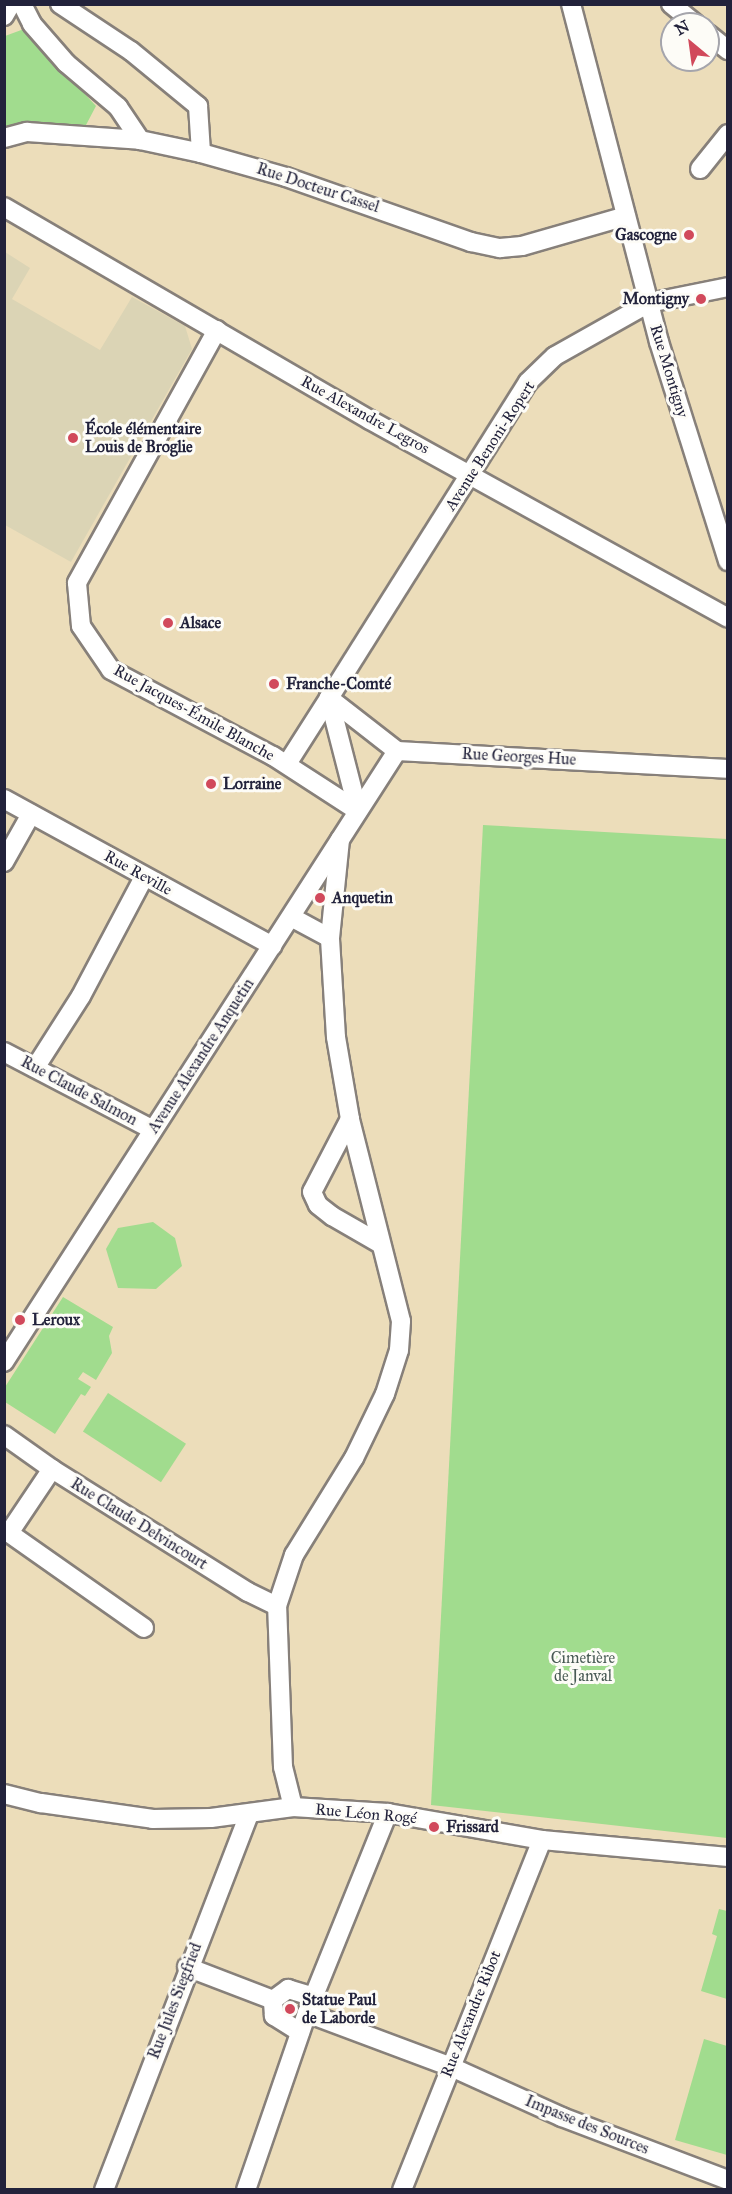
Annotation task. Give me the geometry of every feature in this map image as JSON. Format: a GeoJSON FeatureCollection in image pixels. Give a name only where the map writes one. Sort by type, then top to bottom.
{"type":"FeatureCollection","features":[{"type":"Feature","properties":{"kind":"street"},"geometry":{"type":"LineString","coordinates":[[4,16],[11,4]]}},
{"type":"Feature","properties":{"kind":"street"},"geometry":{"type":"LineString","coordinates":[[22,4],[39,32],[66,63],[118,107],[140,140]]}},
{"type":"Feature","properties":{"kind":"street"},"geometry":{"type":"LineString","coordinates":[[60,4],[131,51],[198,106],[201,153]]}},
{"type":"Feature","properties":{"kind":"street","name":"Rue Montigny"},"geometry":{"type":"LineString","coordinates":[[571,4],[649,303],[728,561]]}},
{"type":"Feature","properties":{"kind":"street","name":"Rue Docteur Cassel"},"geometry":{"type":"LineString","coordinates":[[4,138],[27,132],[140,140],[201,153],[286,177],[471,242],[500,248],[522,246],[626,216]]}},
{"type":"Feature","properties":{"kind":"street"},"geometry":{"type":"LineString","coordinates":[[700,170],[728,134]]}},
{"type":"Feature","properties":{"kind":"street","name":"Rue Alexandre Legros"},"geometry":{"type":"LineString","coordinates":[[4,207],[370,420],[472,473],[728,618]]}},
{"type":"Feature","properties":{"kind":"street","name":"Avenue Benoni-Ropert"},"geometry":{"type":"LineString","coordinates":[[287,764],[528,382],[555,356],[649,303],[728,286]]}},
{"type":"Feature","properties":{"kind":"street","name":"Rue Jacques-Émile Blanche"},"geometry":{"type":"LineString","coordinates":[[217,330],[77,583],[77,609],[91,645],[111,670],[287,764],[358,811]]}},
{"type":"Feature","properties":{"kind":"street"},"geometry":{"type":"LineString","coordinates":[[329,698],[397,751]]}},
{"type":"Feature","properties":{"kind":"street"},"geometry":{"type":"LineString","coordinates":[[329,698],[358,811]]}},
{"type":"Feature","properties":{"kind":"street","name":"Rue Georges Hue"},"geometry":{"type":"LineString","coordinates":[[397,751],[728,769]]}},
{"type":"Feature","properties":{"kind":"street","name":"Avenue Alexandre Anquetin"},"geometry":{"type":"LineString","coordinates":[[4,1362],[397,751]]}},
{"type":"Feature","properties":{"kind":"street","name":"Rue Reville"},"geometry":{"type":"LineString","coordinates":[[4,799],[272,946]]}},
{"type":"Feature","properties":{"kind":"street"},"geometry":{"type":"LineString","coordinates":[[4,862],[31,814]]}},
{"type":"Feature","properties":{"kind":"street"},"geometry":{"type":"LineString","coordinates":[[292,1807],[283,1767],[277,1606],[294,1555],[354,1458],[385,1394],[399,1350],[401,1321],[379,1243],[350,1119],[336,1037],[330,938],[339,840]]}},
{"type":"Feature","properties":{"kind":"street"},"geometry":{"type":"LineString","coordinates":[[35,1068],[81,996],[144,877]]}},
{"type":"Feature","properties":{"kind":"street"},"geometry":{"type":"LineString","coordinates":[[291,916],[330,938]]}},
{"type":"Feature","properties":{"kind":"street","name":"Rue Claude Salmon"},"geometry":{"type":"LineString","coordinates":[[4,1052],[153,1130]]}},
{"type":"Feature","properties":{"kind":"street"},"geometry":{"type":"LineString","coordinates":[[350,1119],[312,1192],[318,1205],[332,1216],[379,1243]]}},
{"type":"Feature","properties":{"kind":"street","name":"Rue Claude Delvincourt"},"geometry":{"type":"LineString","coordinates":[[4,1435],[52,1469],[248,1592],[277,1606]]}},
{"type":"Feature","properties":{"kind":"street"},"geometry":{"type":"LineString","coordinates":[[52,1469],[7,1531],[144,1628]]}},
{"type":"Feature","properties":{"kind":"street","name":"Rue Léon Rogé"},"geometry":{"type":"LineString","coordinates":[[4,1794],[41,1803],[153,1819],[249,1814],[292,1807],[388,1813],[542,1840],[728,1857]]}},
{"type":"Feature","properties":{"kind":"street"},"geometry":{"type":"LineString","coordinates":[[246,2190],[310,2005],[388,1813]]}},
{"type":"Feature","properties":{"kind":"street","name":"Rue Jules Siegfried"},"geometry":{"type":"LineString","coordinates":[[104,2190],[187,1967],[249,1814]]}},
{"type":"Feature","properties":{"kind":"street","name":"Rue Alexandre Ribot"},"geometry":{"type":"LineString","coordinates":[[402,2190],[449,2066],[542,1840]]}},
{"type":"Feature","properties":{"kind":"street"},"geometry":{"type":"LineString","coordinates":[[187,1967],[273,2001],[274,2016],[300,2032]]}},
{"type":"Feature","properties":{"kind":"street","name":"Impasse des Sources"},"geometry":{"type":"LineString","coordinates":[[273,2001],[288,1989],[310,2005],[562,2117],[728,2180]]}},
{"type":"Feature","properties":{"kind":"shaded area","name":"École élémentaire Louis de Broglie"},"geometry":{"type":"Polygon","coordinates":[[[5,252],[30,268],[12,299],[100,350],[132,297],[185,326],[192,349],[71,562],[5,525],[5,252]]]}},
{"type":"Feature","properties":{"kind":"green space"},"geometry":{"type":"Polygon","coordinates":[[[24,29],[96,106],[86,125],[34,123],[5,129],[5,36],[24,29]]]}},
{"type":"Feature","properties":{"kind":"green space","name":"Cimetière de Janval"},"geometry":{"type":"Polygon","coordinates":[[[483,825],[727,839],[727,1838],[431,1805],[483,825]]]}},
{"type":"Feature","properties":{"kind":"green space"},"geometry":{"type":"Polygon","coordinates":[[[153,1222],[175,1238],[182,1266],[156,1289],[118,1288],[106,1249],[118,1228],[153,1222]]]}},
{"type":"Feature","properties":{"kind":"green space"},"geometry":{"type":"Polygon","coordinates":[[[63,1297],[113,1327],[109,1336],[112,1353],[96,1380],[83,1372],[78,1379],[91,1387],[85,1396],[81,1394],[55,1434],[5,1402],[5,1387],[63,1297]]]}},
{"type":"Feature","properties":{"kind":"green space"},"geometry":{"type":"Polygon","coordinates":[[[108,1393],[186,1444],[161,1482],[83,1432],[108,1393]]]}},
{"type":"Feature","properties":{"kind":"green space"},"geometry":{"type":"Polygon","coordinates":[[[719,1909],[727,1911],[727,1999],[701,1991],[717,1936],[712,1934],[719,1909]]]}},
{"type":"Feature","properties":{"kind":"green space"},"geometry":{"type":"Polygon","coordinates":[[[704,2039],[727,2046],[727,2155],[675,2140],[704,2039]]]}},
{"type":"Feature","properties":{"kind":"place","name":"Gascogne"},"geometry":{"type":"Point","coordinates":[689,235]}},
{"type":"Feature","properties":{"kind":"place","name":"Montigny"},"geometry":{"type":"Point","coordinates":[701,299]}},
{"type":"Feature","properties":{"kind":"place","name":"École élémentaire Louis de Broglie"},"geometry":{"type":"Point","coordinates":[73,438]}},
{"type":"Feature","properties":{"kind":"place","name":"Alsace"},"geometry":{"type":"Point","coordinates":[168,623]}},
{"type":"Feature","properties":{"kind":"place","name":"Franche-Comté"},"geometry":{"type":"Point","coordinates":[274,684]}},
{"type":"Feature","properties":{"kind":"place","name":"Lorraine"},"geometry":{"type":"Point","coordinates":[211,784]}},
{"type":"Feature","properties":{"kind":"place","name":"Anquetin"},"geometry":{"type":"Point","coordinates":[320,898]}},
{"type":"Feature","properties":{"kind":"place","name":"Leroux"},"geometry":{"type":"Point","coordinates":[20,1320]}},
{"type":"Feature","properties":{"kind":"place","name":"Frissard"},"geometry":{"type":"Point","coordinates":[434,1827]}},
{"type":"Feature","properties":{"kind":"place","name":"Statue Paul de Laborde"},"geometry":{"type":"Point","coordinates":[290,2009]}}]}
